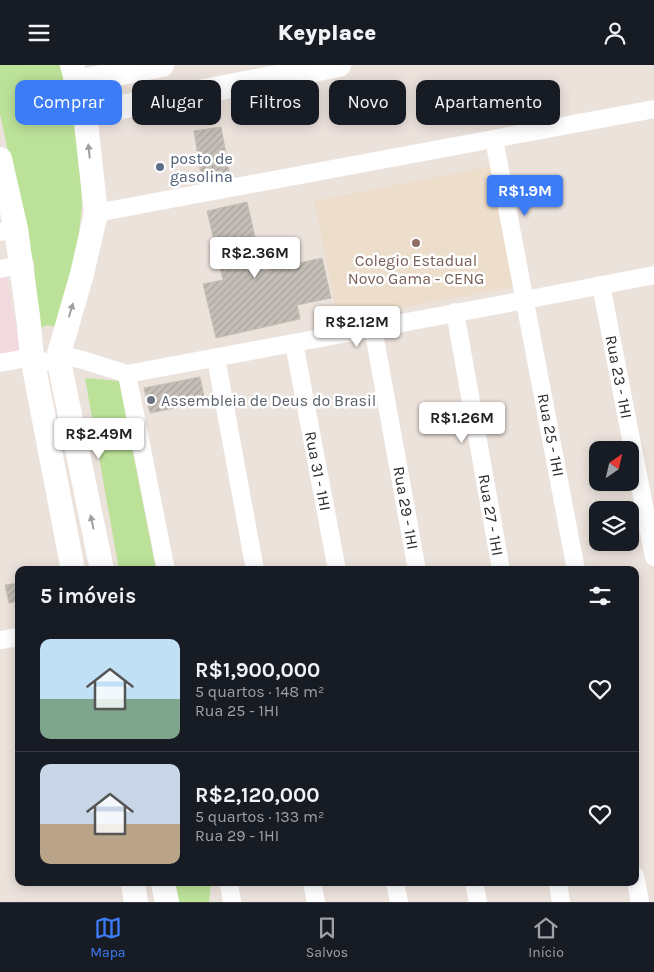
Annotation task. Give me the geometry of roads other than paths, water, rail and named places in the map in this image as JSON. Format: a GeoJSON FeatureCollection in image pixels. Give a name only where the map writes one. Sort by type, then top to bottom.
{"type":"FeatureCollection","features":[{"type":"Feature","properties":{"kind":"street"},"geometry":{"type":"LineString","coordinates":[[74,73],[162,65]]}},
{"type":"Feature","properties":{"kind":"street"},"geometry":{"type":"LineString","coordinates":[[122,107],[338,65]]}},
{"type":"Feature","properties":{"kind":"street"},"geometry":{"type":"LineString","coordinates":[[96,213],[654,109]]}},
{"type":"Feature","properties":{"kind":"street"},"geometry":{"type":"LineString","coordinates":[[86,125],[96,213],[82,274],[58,357],[101,566]]}},
{"type":"Feature","properties":{"kind":"street","name":"Rua 25 - 1HI"},"geometry":{"type":"LineString","coordinates":[[494,139],[575,566]]}},
{"type":"Feature","properties":{"kind":"street"},"geometry":{"type":"LineString","coordinates":[[0,159],[11,267],[28,315],[32,357],[72,566]]}},
{"type":"Feature","properties":{"kind":"street"},"geometry":{"type":"LineString","coordinates":[[0,363],[32,357],[44,362],[50,362],[58,357],[69,357],[127,374],[525,301],[654,275]]}},
{"type":"Feature","properties":{"kind":"street","name":"Rua 23 - 1HI"},"geometry":{"type":"LineString","coordinates":[[601,285],[654,557]]}},
{"type":"Feature","properties":{"kind":"street","name":"Rua 27 - 1HI"},"geometry":{"type":"LineString","coordinates":[[455,313],[500,566]]}},
{"type":"Feature","properties":{"kind":"street","name":"Rua 29 - 1HI"},"geometry":{"type":"LineString","coordinates":[[373,328],[416,566]]}},
{"type":"Feature","properties":{"kind":"street","name":"Rua 31 - 1HI"},"geometry":{"type":"LineString","coordinates":[[294,343],[336,566]]}},
{"type":"Feature","properties":{"kind":"street"},"geometry":{"type":"LineString","coordinates":[[216,358],[254,566]]}},
{"type":"Feature","properties":{"kind":"street"},"geometry":{"type":"LineString","coordinates":[[127,374],[165,566]]}},
{"type":"Feature","properties":{"kind":"street"},"geometry":{"type":"LineString","coordinates":[[0,640],[15,638]]}},
{"type":"Feature","properties":{"kind":"street"},"geometry":{"type":"LineString","coordinates":[[133,886],[136,902]]}},
{"type":"Feature","properties":{"kind":"street"},"geometry":{"type":"LineString","coordinates":[[164,886],[167,902]]}},
{"type":"Feature","properties":{"kind":"street"},"geometry":{"type":"LineString","coordinates":[[220,902],[222,886]]}},
{"type":"Feature","properties":{"kind":"street"},"geometry":{"type":"LineString","coordinates":[[229,886],[232,902]]}},
{"type":"Feature","properties":{"kind":"street"},"geometry":{"type":"LineString","coordinates":[[313,886],[316,902]]}},
{"type":"Feature","properties":{"kind":"street"},"geometry":{"type":"LineString","coordinates":[[396,886],[399,902]]}},
{"type":"Feature","properties":{"kind":"street"},"geometry":{"type":"LineString","coordinates":[[475,886],[478,902]]}},
{"type":"Feature","properties":{"kind":"street"},"geometry":{"type":"LineString","coordinates":[[558,886],[561,902]]}},
{"type":"Feature","properties":{"kind":"street"},"geometry":{"type":"LineString","coordinates":[[637,886],[640,902]]}},
{"type":"Feature","properties":{"kind":"place","name":"posto de gasolina"},"geometry":{"type":"Point","coordinates":[160,167]}},
{"type":"Feature","properties":{"kind":"place","name":"Colegio Estadual Novo Gama - CENG"},"geometry":{"type":"Point","coordinates":[416,243]}},
{"type":"Feature","properties":{"kind":"place","name":"Assembleia de Deus do Brasil"},"geometry":{"type":"Point","coordinates":[151,400]}}]}
